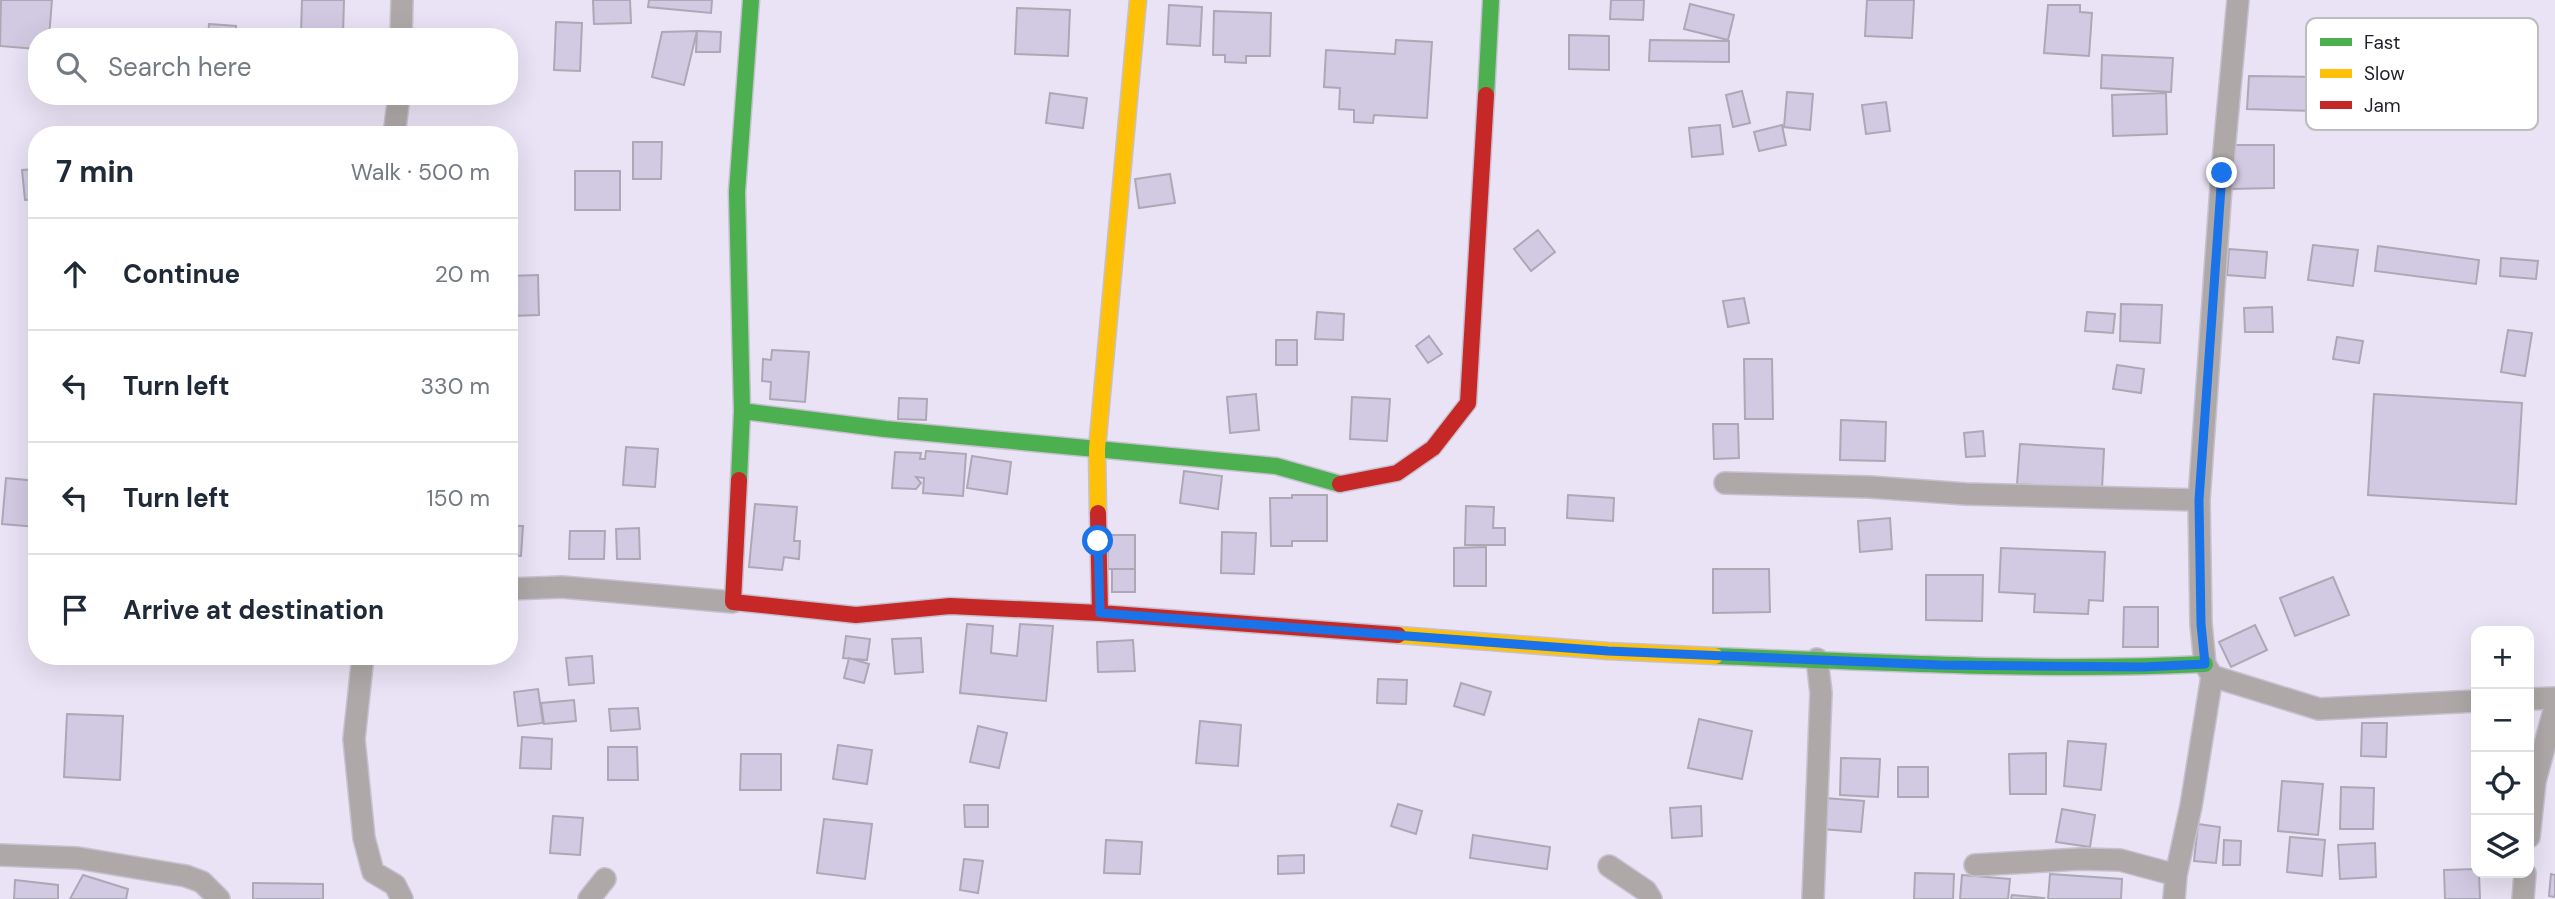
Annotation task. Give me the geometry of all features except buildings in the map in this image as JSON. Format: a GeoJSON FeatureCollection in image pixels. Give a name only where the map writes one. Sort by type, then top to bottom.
{"type":"FeatureCollection","features":[{"type":"Feature","properties":{"kind":"street"},"geometry":{"type":"LineString","coordinates":[[401,28],[402,0]]}},
{"type":"Feature","properties":{"kind":"street"},"geometry":{"type":"LineString","coordinates":[[733,601],[742,411],[737,192],[751,0]]}},
{"type":"Feature","properties":{"kind":"street"},"geometry":{"type":"LineString","coordinates":[[1100,613],[1097,449],[1138,0]]}},
{"type":"Feature","properties":{"kind":"street"},"geometry":{"type":"LineString","coordinates":[[742,411],[885,429],[1276,466],[1338,484],[1397,473],[1433,448],[1468,403],[1491,0]]}},
{"type":"Feature","properties":{"kind":"street"},"geometry":{"type":"LineString","coordinates":[[2174,899],[2176,875],[2191,806],[2208,670],[2201,624],[2199,500],[2222,173],[2238,0]]}},
{"type":"Feature","properties":{"kind":"street"},"geometry":{"type":"LineString","coordinates":[[395,126],[398,105]]}},
{"type":"Feature","properties":{"kind":"street"},"geometry":{"type":"LineString","coordinates":[[1725,483],[1870,487],[1966,494],[2199,500]]}},
{"type":"Feature","properties":{"kind":"street"},"geometry":{"type":"LineString","coordinates":[[518,589],[562,587],[733,601],[856,615],[950,606],[1100,613],[1608,651],[2208,670],[2319,709],[2471,701]]}},
{"type":"Feature","properties":{"kind":"street"},"geometry":{"type":"LineString","coordinates":[[1813,899],[1821,693],[1818,659]]}},
{"type":"Feature","properties":{"kind":"street"},"geometry":{"type":"LineString","coordinates":[[362,665],[354,739],[364,838],[373,872],[396,885],[402,899]]}},
{"type":"Feature","properties":{"kind":"street"},"geometry":{"type":"LineString","coordinates":[[2534,699],[2555,698]]}},
{"type":"Feature","properties":{"kind":"street"},"geometry":{"type":"LineString","coordinates":[[2531,815],[2535,781],[2555,707]]}},
{"type":"Feature","properties":{"kind":"street"},"geometry":{"type":"LineString","coordinates":[[0,855],[78,858],[186,876],[202,882],[219,899]]}},
{"type":"Feature","properties":{"kind":"street"},"geometry":{"type":"LineString","coordinates":[[1975,865],[2080,859],[2120,860],[2176,875]]}},
{"type":"Feature","properties":{"kind":"street"},"geometry":{"type":"LineString","coordinates":[[1609,866],[1646,891],[1651,899]]}},
{"type":"Feature","properties":{"kind":"street"},"geometry":{"type":"LineString","coordinates":[[2524,899],[2525,878]]}},
{"type":"Feature","properties":{"kind":"street"},"geometry":{"type":"LineString","coordinates":[[589,899],[605,879]]}},
{"type":"Feature","properties":{"kind":"traffic: fast"},"geometry":{"type":"LineString","coordinates":[[739,480],[742,411],[737,192],[751,0]]}},
{"type":"Feature","properties":{"kind":"traffic: fast"},"geometry":{"type":"LineString","coordinates":[[1486,95],[1491,0]]}},
{"type":"Feature","properties":{"kind":"traffic: fast"},"geometry":{"type":"LineString","coordinates":[[742,411],[885,429],[1276,466],[1340,484]]}},
{"type":"Feature","properties":{"kind":"traffic: fast"},"geometry":{"type":"LineString","coordinates":[[1715,656],[2021,667],[2205,664]]}},
{"type":"Feature","properties":{"kind":"traffic: slow"},"geometry":{"type":"LineString","coordinates":[[1098,513],[1097,449],[1138,0]]}},
{"type":"Feature","properties":{"kind":"traffic: slow"},"geometry":{"type":"LineString","coordinates":[[1398,635],[1715,656]]}},
{"type":"Feature","properties":{"kind":"traffic: jam"},"geometry":{"type":"LineString","coordinates":[[1340,484],[1397,473],[1433,448],[1468,403],[1486,95]]}},
{"type":"Feature","properties":{"kind":"traffic: jam"},"geometry":{"type":"LineString","coordinates":[[739,480],[733,602],[856,615],[950,606],[1100,613],[1098,513]]}},
{"type":"Feature","properties":{"kind":"traffic: jam"},"geometry":{"type":"LineString","coordinates":[[1100,613],[1398,635]]}},
{"type":"Feature","properties":{"kind":"route"},"geometry":{"type":"LineString","coordinates":[[1098,541],[1100,613],[1608,651],[1940,665],[2143,667],[2205,664],[2201,624],[2199,500],[2222,173]]}}]}
